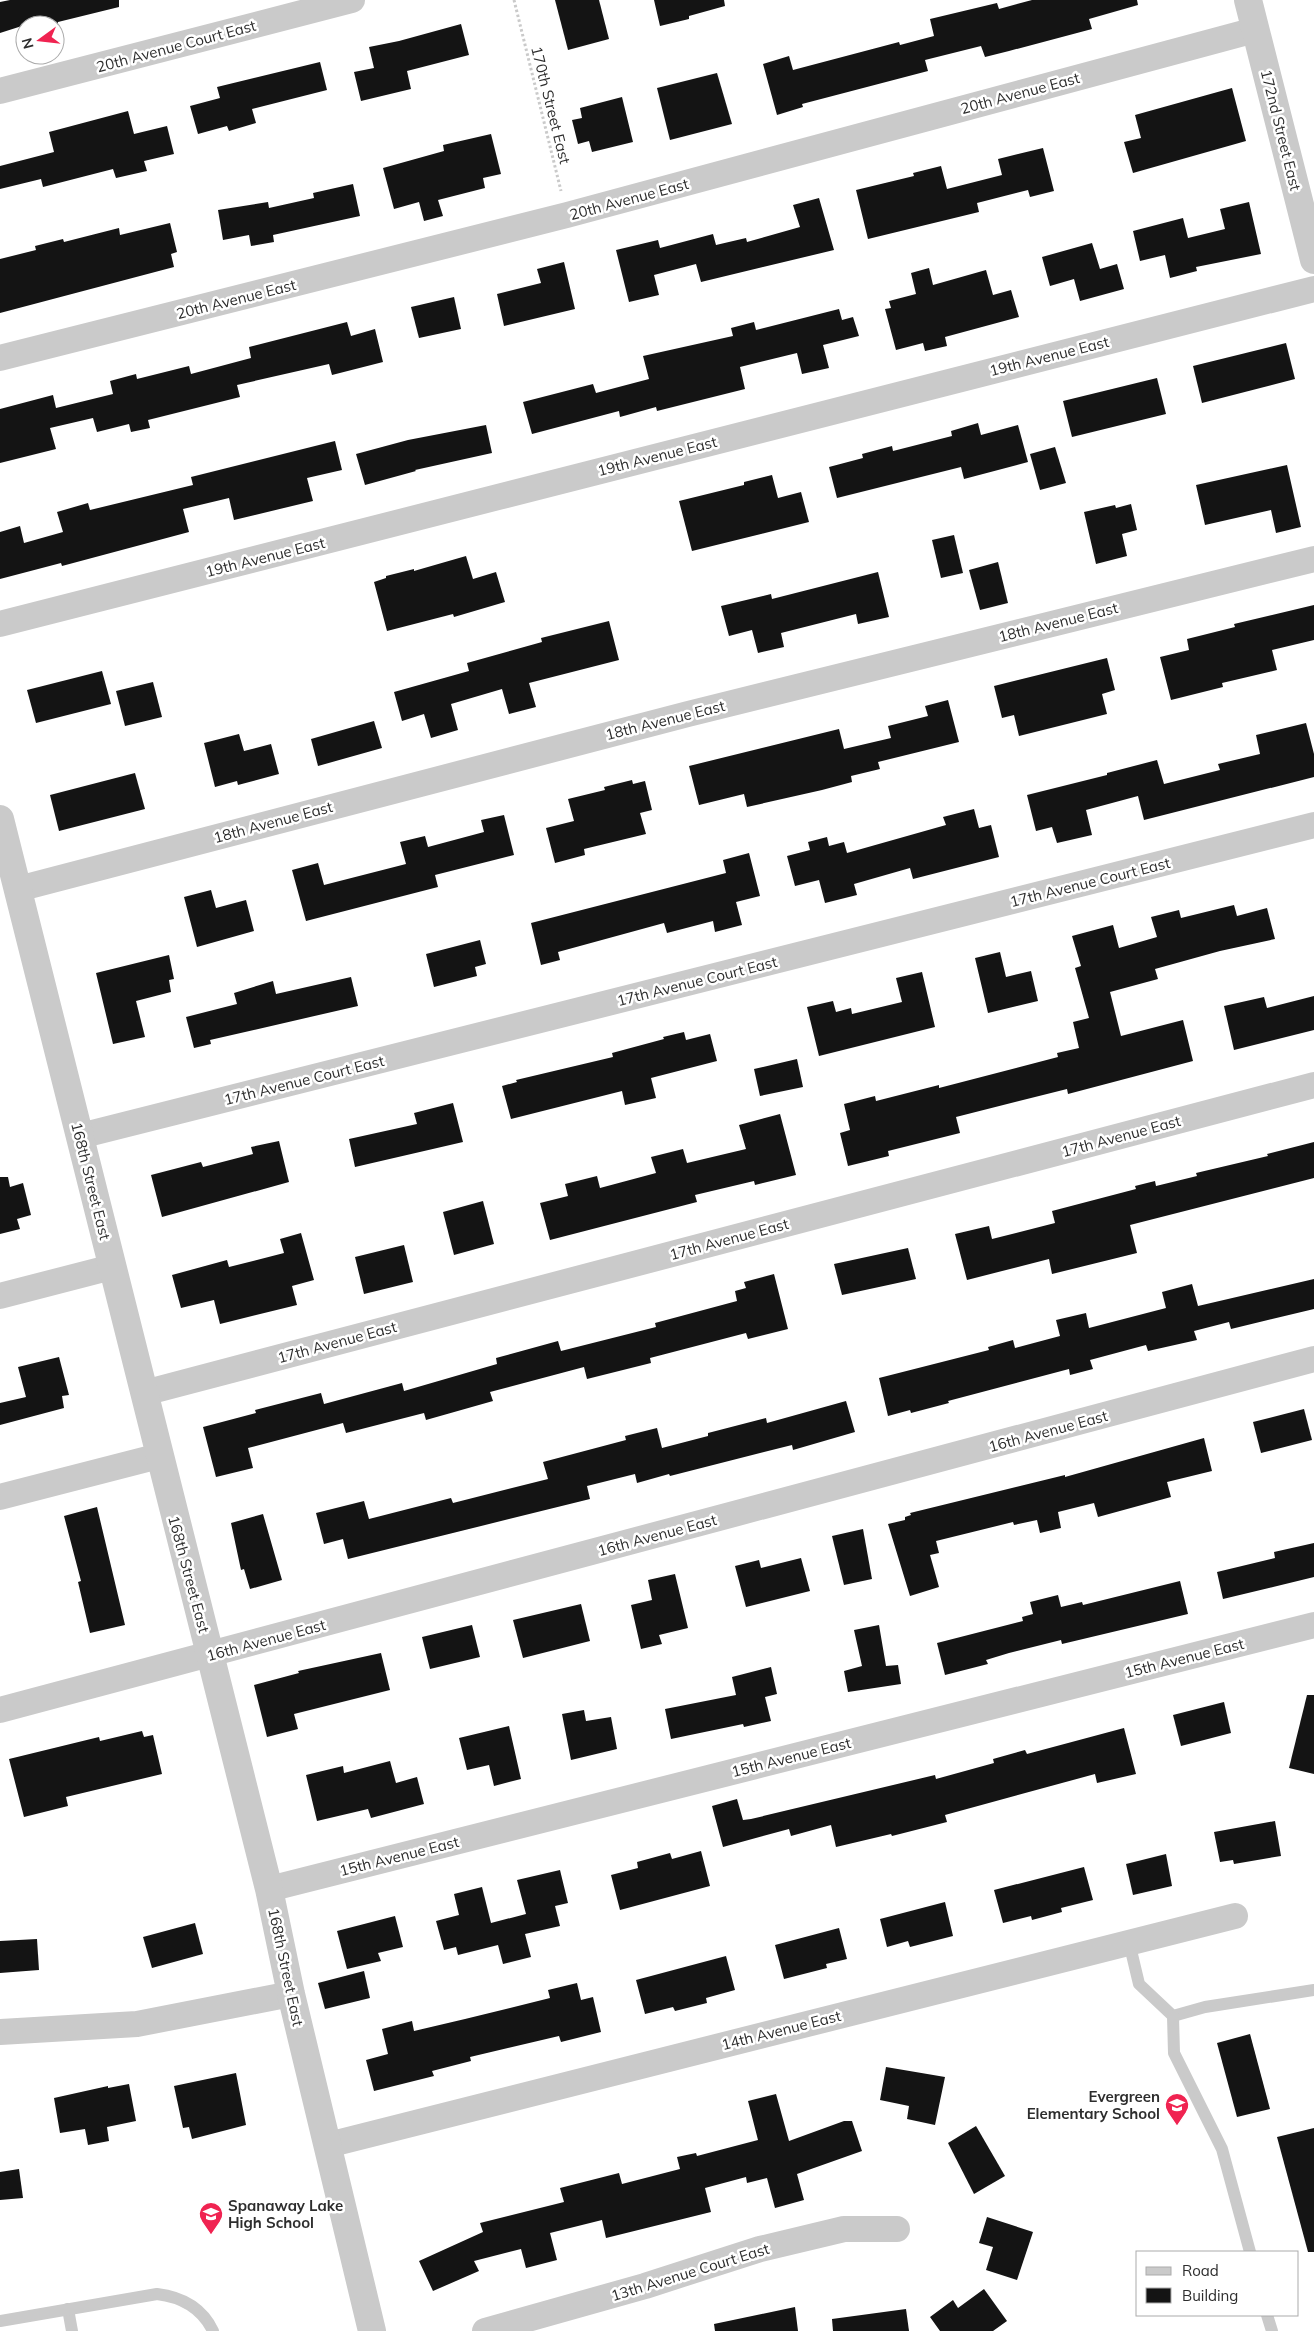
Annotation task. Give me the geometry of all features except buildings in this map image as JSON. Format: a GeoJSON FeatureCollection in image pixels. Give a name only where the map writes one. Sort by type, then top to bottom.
{"type":"FeatureCollection","features":[{"type":"Feature","properties":{"kind":"street","name":"20th Avenue Court East"},"geometry":{"type":"LineString","coordinates":[[0,92],[352,0]]}},
{"type":"Feature","properties":{"kind":"street","name":"172nd Street East"},"geometry":{"type":"LineString","coordinates":[[1248,0],[1314,260]]}},
{"type":"Feature","properties":{"kind":"street","name":"20th Avenue East"},"geometry":{"type":"LineString","coordinates":[[0,358],[567,216],[1255,30]]}},
{"type":"Feature","properties":{"kind":"street","name":"19th Avenue East"},"geometry":{"type":"LineString","coordinates":[[0,624],[1314,289]]}},
{"type":"Feature","properties":{"kind":"street","name":"18th Avenue East"},"geometry":{"type":"LineString","coordinates":[[18,889],[688,714],[1314,559]]}},
{"type":"Feature","properties":{"kind":"street","name":"168th Street East"},"geometry":{"type":"LineString","coordinates":[[0,819],[144,1393],[158,1456],[269,1889],[291,1994],[372,2331]]}},
{"type":"Feature","properties":{"kind":"street","name":"17th Avenue Court East"},"geometry":{"type":"LineString","coordinates":[[80,1136],[1314,825]]}},
{"type":"Feature","properties":{"kind":"street","name":"17th Avenue East"},"geometry":{"type":"LineString","coordinates":[[144,1393],[1314,1085]]}},
{"type":"Feature","properties":{"kind":"street"},"geometry":{"type":"LineString","coordinates":[[0,1296],[112,1267]]}},
{"type":"Feature","properties":{"kind":"street","name":"16th Avenue East"},"geometry":{"type":"LineString","coordinates":[[0,1710],[1314,1360]]}},
{"type":"Feature","properties":{"kind":"street"},"geometry":{"type":"LineString","coordinates":[[0,1497],[158,1456]]}},
{"type":"Feature","properties":{"kind":"street","name":"15th Avenue East"},"geometry":{"type":"LineString","coordinates":[[269,1889],[1314,1626]]}},
{"type":"Feature","properties":{"kind":"street","name":"14th Avenue East"},"geometry":{"type":"LineString","coordinates":[[328,2145],[1235,1916]]}},
{"type":"Feature","properties":{"kind":"street"},"geometry":{"type":"LineString","coordinates":[[0,2032],[138,2024],[291,1994]]}},
{"type":"Feature","properties":{"kind":"street","name":"13th Avenue Court East"},"geometry":{"type":"LineString","coordinates":[[485,2331],[645,2286],[760,2249],[844,2229],[897,2229]]}},
{"type":"Feature","properties":{"kind":"lane"},"geometry":{"type":"LineString","coordinates":[[1129,1942],[1139,1984],[1172,2016],[1174,2053],[1222,2149],[1250,2251]]}},
{"type":"Feature","properties":{"kind":"lane"},"geometry":{"type":"LineString","coordinates":[[1172,2016],[1205,2007],[1314,1990]]}},
{"type":"Feature","properties":{"kind":"lane"},"geometry":{"type":"LineString","coordinates":[[0,2321],[157,2294],[175,2296],[190,2304],[208,2320],[213,2331]]}},
{"type":"Feature","properties":{"kind":"lane"},"geometry":{"type":"LineString","coordinates":[[68,2309],[72,2331]]}},
{"type":"Feature","properties":{"kind":"lane"},"geometry":{"type":"LineString","coordinates":[[1267,2316],[1272,2331]]}},
{"type":"Feature","properties":{"kind":"path","name":"170th Street East"},"geometry":{"type":"LineString","coordinates":[[514,0],[567,216]]}},
{"type":"Feature","properties":{"kind":"place","name":"Evergreen Elementary School"},"geometry":{"type":"Point","coordinates":[1177,2126]}},
{"type":"Feature","properties":{"kind":"place","name":"Spanaway Lake High School"},"geometry":{"type":"Point","coordinates":[211,2235]}}]}
